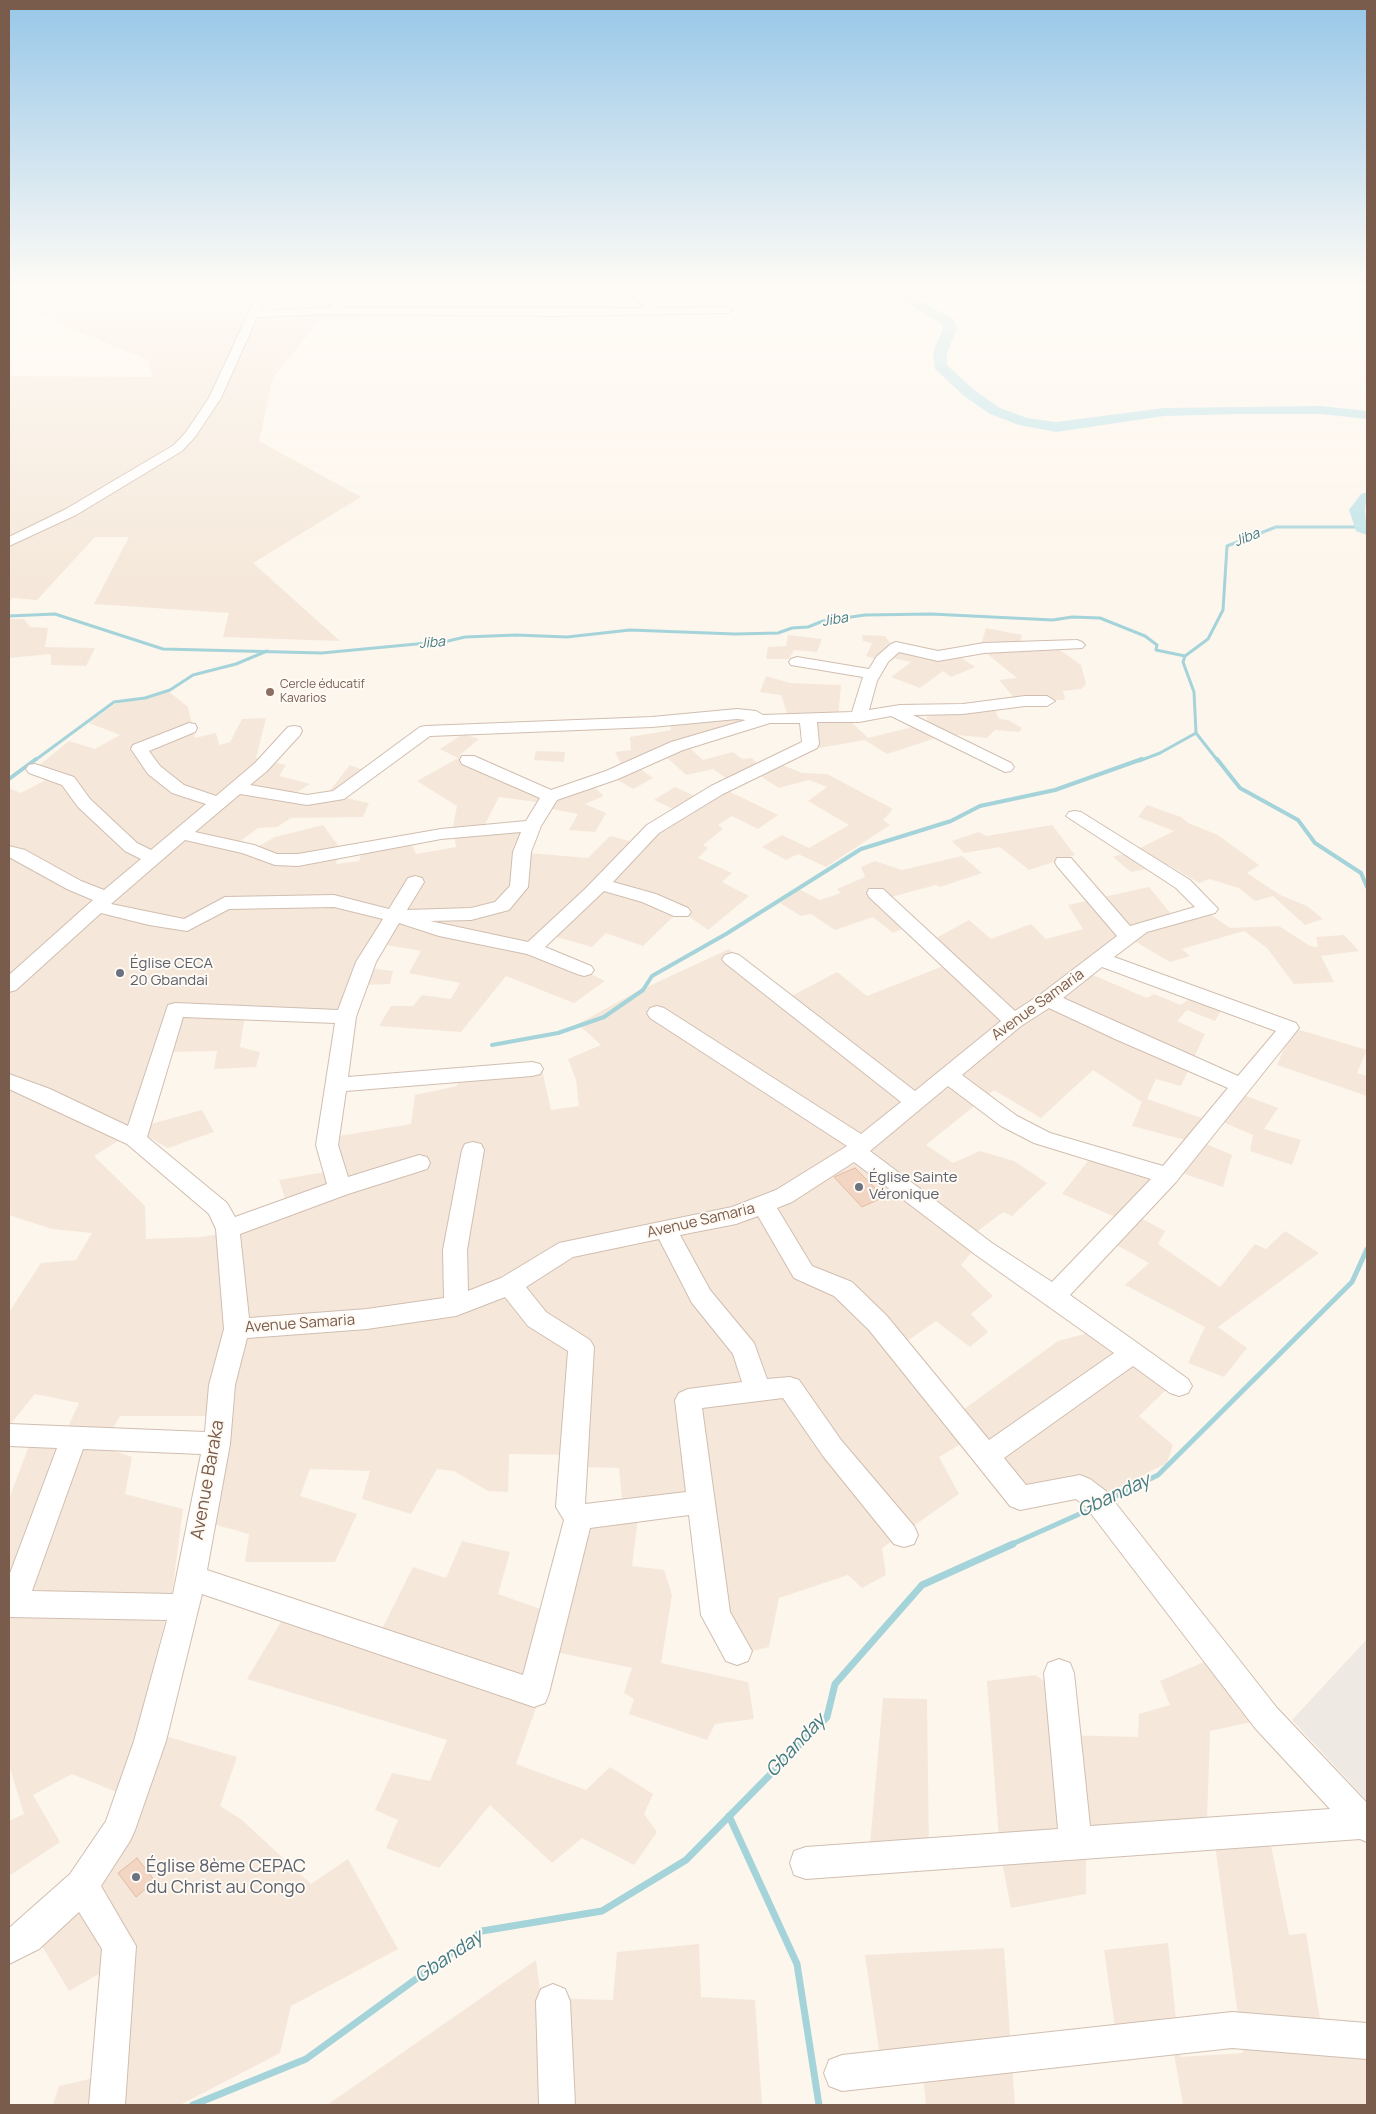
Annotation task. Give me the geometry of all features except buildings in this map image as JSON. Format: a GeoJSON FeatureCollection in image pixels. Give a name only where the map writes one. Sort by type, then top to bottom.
{"type":"FeatureCollection","features":[{"type":"Feature","properties":{"kind":"street"},"geometry":{"type":"LineString","coordinates":[[9,542],[71,512],[178,448],[196,427],[220,387]]}},
{"type":"Feature","properties":{"kind":"street"},"geometry":{"type":"LineString","coordinates":[[858,717],[861,702],[873,674],[882,659],[896,647],[938,656],[984,648],[1077,646]]}},
{"type":"Feature","properties":{"kind":"street"},"geometry":{"type":"LineString","coordinates":[[797,662],[873,674]]}},
{"type":"Feature","properties":{"kind":"street"},"geometry":{"type":"LineString","coordinates":[[237,788],[307,800],[338,795],[426,731],[642,722],[737,714],[769,718],[858,717],[893,711],[963,709],[1025,701],[1048,701]]}},
{"type":"Feature","properties":{"kind":"street"},"geometry":{"type":"LineString","coordinates":[[893,711],[1005,766]]}},
{"type":"Feature","properties":{"kind":"street"},"geometry":{"type":"LineString","coordinates":[[396,916],[471,914],[502,906],[519,887],[522,852],[532,826],[550,796],[612,776],[677,746],[769,718]]}},
{"type":"Feature","properties":{"kind":"street"},"geometry":{"type":"LineString","coordinates":[[532,949],[600,884],[653,829],[717,790],[811,744],[808,718]]}},
{"type":"Feature","properties":{"kind":"street"},"geometry":{"type":"LineString","coordinates":[[189,728],[139,749],[154,770],[178,789],[219,803]]}},
{"type":"Feature","properties":{"kind":"street"},"geometry":{"type":"LineString","coordinates":[[9,986],[18,968],[102,902],[237,788],[261,767],[294,731]]}},
{"type":"Feature","properties":{"kind":"street"},"geometry":{"type":"LineString","coordinates":[[468,760],[550,796]]}},
{"type":"Feature","properties":{"kind":"street"},"geometry":{"type":"LineString","coordinates":[[35,770],[68,781],[84,803],[124,841],[152,858]]}},
{"type":"Feature","properties":{"kind":"street","name":"Avenue Samaria"},"geometry":{"type":"LineString","coordinates":[[237,1328],[367,1319],[456,1306],[510,1285],[567,1249],[736,1215],[764,1206],[784,1196],[858,1148],[1014,1021],[1048,1000],[1128,936],[1140,928],[1208,909],[1183,884],[1075,816]]}},
{"type":"Feature","properties":{"kind":"street"},"geometry":{"type":"LineString","coordinates":[[182,834],[248,849],[275,859],[298,860],[441,834],[532,826]]}},
{"type":"Feature","properties":{"kind":"street"},"geometry":{"type":"LineString","coordinates":[[9,851],[19,854],[102,902],[149,919],[187,925],[225,903],[334,901],[396,916],[439,930],[532,949],[584,970]]}},
{"type":"Feature","properties":{"kind":"street"},"geometry":{"type":"LineString","coordinates":[[1064,862],[1128,936]]}},
{"type":"Feature","properties":{"kind":"street"},"geometry":{"type":"LineString","coordinates":[[340,1188],[327,1145],[346,1017],[366,962],[396,916],[415,882]]}},
{"type":"Feature","properties":{"kind":"street"},"geometry":{"type":"LineString","coordinates":[[600,884],[649,898],[681,912]]}},
{"type":"Feature","properties":{"kind":"street"},"geometry":{"type":"LineString","coordinates":[[876,893],[1014,1021]]}},
{"type":"Feature","properties":{"kind":"street"},"geometry":{"type":"LineString","coordinates":[[732,959],[914,1101]]}},
{"type":"Feature","properties":{"kind":"street"},"geometry":{"type":"LineString","coordinates":[[1054,1296],[1168,1176],[1289,1028],[1100,959]]}},
{"type":"Feature","properties":{"kind":"street"},"geometry":{"type":"LineString","coordinates":[[1048,1000],[1243,1086]]}},
{"type":"Feature","properties":{"kind":"street"},"geometry":{"type":"LineString","coordinates":[[134,1139],[175,1010],[346,1017]]}},
{"type":"Feature","properties":{"kind":"street"},"geometry":{"type":"LineString","coordinates":[[657,1013],[858,1148],[984,1249],[1134,1352],[1179,1386]]}},
{"type":"Feature","properties":{"kind":"street"},"geometry":{"type":"LineString","coordinates":[[336,1085],[532,1069]]}},
{"type":"Feature","properties":{"kind":"street"},"geometry":{"type":"LineString","coordinates":[[948,1074],[1009,1121],[1042,1138],[1168,1176]]}},
{"type":"Feature","properties":{"kind":"street","name":"Avenue Baraka"},"geometry":{"type":"LineString","coordinates":[[9,1081],[42,1094],[134,1139],[219,1209],[228,1229],[237,1328],[222,1385],[217,1444],[185,1607],[150,1741],[119,1830],[82,1886],[27,1937],[9,1948]]}},
{"type":"Feature","properties":{"kind":"street"},"geometry":{"type":"LineString","coordinates":[[456,1306],[455,1250],[473,1150]]}},
{"type":"Feature","properties":{"kind":"street"},"geometry":{"type":"LineString","coordinates":[[228,1229],[340,1188],[419,1163]]}},
{"type":"Feature","properties":{"kind":"street"},"geometry":{"type":"LineString","coordinates":[[764,1206],[803,1272],[842,1289],[878,1323],[1020,1498],[1080,1488],[1100,1504],[1266,1718],[1366,1825]]}},
{"type":"Feature","properties":{"kind":"street"},"geometry":{"type":"LineString","coordinates":[[666,1230],[700,1296],[745,1350],[757,1390]]}},
{"type":"Feature","properties":{"kind":"street"},"geometry":{"type":"LineString","coordinates":[[510,1285],[538,1319],[581,1348],[570,1507],[579,1517]]}},
{"type":"Feature","properties":{"kind":"street"},"geometry":{"type":"LineString","coordinates":[[986,1456],[1134,1352]]}},
{"type":"Feature","properties":{"kind":"street"},"geometry":{"type":"LineString","coordinates":[[737,1652],[716,1615],[703,1502],[688,1400],[790,1387],[832,1448],[904,1535]]}},
{"type":"Feature","properties":{"kind":"street"},"geometry":{"type":"LineString","coordinates":[[9,1436],[73,1440],[217,1444]]}},
{"type":"Feature","properties":{"kind":"street"},"geometry":{"type":"LineString","coordinates":[[73,1440],[11,1603],[185,1607]]}},
{"type":"Feature","properties":{"kind":"street"},"geometry":{"type":"LineString","coordinates":[[579,1517],[703,1502]]}},
{"type":"Feature","properties":{"kind":"street"},"geometry":{"type":"LineString","coordinates":[[191,1577],[534,1693],[579,1517]]}},
{"type":"Feature","properties":{"kind":"street"},"geometry":{"type":"LineString","coordinates":[[1059,1674],[1076,1843]]}},
{"type":"Feature","properties":{"kind":"street"},"geometry":{"type":"LineString","coordinates":[[806,1863],[1076,1843],[1366,1825]]}},
{"type":"Feature","properties":{"kind":"street"},"geometry":{"type":"LineString","coordinates":[[82,1886],[119,1946],[107,2105]]}},
{"type":"Feature","properties":{"kind":"street"},"geometry":{"type":"LineString","coordinates":[[553,2001],[557,2105]]}},
{"type":"Feature","properties":{"kind":"street"},"geometry":{"type":"LineString","coordinates":[[842,2073],[1232,2030],[1367,2040]]}},
{"type":"Feature","properties":{"kind":"shaded area"},"geometry":{"type":"Polygon","coordinates":[[[9,387],[271,387],[259,441],[361,497],[253,563],[340,641],[223,637],[229,613],[94,604],[129,537],[95,537],[37,600],[12,598],[9,602],[9,387]]]}},
{"type":"Feature","properties":{"kind":"shaded area"},"geometry":{"type":"Polygon","coordinates":[[[9,619],[24,619],[30,627],[48,628],[45,647],[95,648],[86,666],[51,665],[51,654],[9,658],[9,619]]]}},
{"type":"Feature","properties":{"kind":"shaded area"},"geometry":{"type":"Polygon","coordinates":[[[986,628],[1022,635],[1019,648],[1056,647],[1081,665],[1086,684],[1081,689],[1063,691],[1065,700],[1016,700],[999,680],[1017,678],[980,648],[986,628]]]}},
{"type":"Feature","properties":{"kind":"shaded area"},"geometry":{"type":"Polygon","coordinates":[[[788,635],[822,639],[817,652],[794,650],[789,659],[766,659],[768,647],[786,646],[788,635]]]}},
{"type":"Feature","properties":{"kind":"shaded area"},"geometry":{"type":"Polygon","coordinates":[[[862,635],[885,636],[891,644],[960,657],[975,667],[951,677],[943,671],[920,688],[891,677],[911,662],[888,657],[882,661],[866,656],[872,643],[863,641],[862,635]]]}},
{"type":"Feature","properties":{"kind":"shaded area"},"geometry":{"type":"Polygon","coordinates":[[[766,676],[790,683],[841,685],[838,719],[848,719],[868,738],[929,723],[926,717],[944,712],[995,710],[999,719],[1008,720],[1022,728],[1019,732],[995,730],[987,738],[948,734],[887,754],[865,740],[819,748],[812,717],[788,716],[781,695],[760,692],[766,676]]]}},
{"type":"Feature","properties":{"kind":"shaded area"},"geometry":{"type":"Polygon","coordinates":[[[168,691],[188,707],[195,738],[216,733],[219,745],[230,742],[242,719],[266,718],[256,758],[286,765],[279,776],[310,784],[291,796],[324,798],[350,765],[370,773],[346,798],[369,803],[363,817],[291,818],[277,827],[258,828],[239,842],[257,847],[275,837],[323,825],[340,848],[336,864],[359,861],[362,852],[411,843],[416,854],[456,847],[453,827],[457,806],[417,781],[458,758],[440,749],[463,734],[479,739],[460,755],[557,793],[592,785],[604,796],[585,804],[606,813],[595,832],[569,830],[578,814],[546,808],[544,803],[499,797],[479,836],[505,830],[534,832],[529,853],[588,858],[610,836],[641,844],[684,814],[654,800],[675,787],[706,801],[724,789],[778,815],[758,829],[732,816],[718,825],[723,829],[703,845],[708,848],[698,858],[732,873],[722,882],[749,896],[708,930],[680,910],[643,946],[606,933],[592,947],[546,934],[530,950],[567,962],[605,981],[574,1003],[506,976],[461,1032],[379,1026],[391,1006],[413,1006],[422,995],[451,999],[460,983],[409,973],[421,951],[375,943],[361,967],[393,971],[390,984],[362,985],[351,1013],[246,1008],[240,1047],[260,1052],[256,1067],[214,1069],[217,1051],[170,1052],[147,1125],[202,1110],[214,1132],[168,1148],[136,1130],[94,1156],[145,1206],[146,1239],[201,1237],[244,1230],[289,1210],[279,1180],[342,1169],[333,1137],[411,1124],[415,1095],[457,1086],[458,1079],[542,1069],[551,1110],[579,1106],[576,1080],[568,1059],[601,1045],[578,1024],[634,993],[729,949],[788,998],[837,972],[867,996],[956,961],[936,938],[969,920],[991,939],[1031,924],[1046,939],[1083,929],[1068,905],[1149,887],[1176,920],[1207,912],[1230,928],[1279,926],[1310,946],[1318,947],[1316,937],[1344,935],[1359,951],[1321,956],[1334,982],[1294,984],[1267,948],[1244,931],[1182,949],[1190,956],[1170,962],[1131,939],[1088,973],[1147,998],[1154,994],[1181,1005],[1194,995],[1224,1006],[1215,1021],[1187,1010],[1177,1021],[1205,1034],[1181,1086],[1156,1079],[1147,1099],[1210,1121],[1195,1139],[1232,1155],[1223,1187],[1182,1173],[1193,1142],[1132,1126],[1142,1102],[1093,1070],[1041,1118],[994,1090],[926,1145],[953,1163],[980,1151],[1014,1161],[1047,1183],[1012,1216],[1003,1212],[967,1239],[975,1248],[961,1265],[993,1296],[971,1314],[988,1332],[970,1347],[936,1321],[890,1353],[949,1420],[1058,1341],[1100,1330],[1170,1386],[1139,1416],[1173,1445],[1167,1463],[1101,1497],[1031,1489],[981,1432],[939,1457],[959,1494],[882,1548],[886,1575],[862,1588],[848,1575],[779,1598],[769,1647],[748,1652],[722,1615],[708,1494],[640,1502],[632,1566],[664,1570],[672,1595],[661,1663],[748,1682],[754,1719],[715,1724],[707,1740],[629,1714],[634,1699],[624,1693],[632,1668],[556,1652],[516,1764],[586,1790],[610,1767],[653,1794],[644,1814],[657,1832],[634,1865],[582,1838],[552,1863],[490,1805],[439,1868],[386,1848],[398,1820],[375,1810],[392,1773],[430,1781],[447,1740],[247,1679],[284,1617],[373,1647],[413,1567],[446,1578],[462,1541],[510,1552],[498,1594],[557,1615],[583,1526],[623,1509],[619,1468],[579,1467],[580,1455],[509,1454],[508,1492],[488,1491],[454,1471],[437,1469],[411,1514],[362,1499],[370,1471],[310,1469],[300,1496],[357,1514],[335,1562],[245,1562],[249,1534],[209,1523],[228,1416],[120,1416],[103,1447],[132,1457],[125,1494],[183,1509],[172,1593],[138,1728],[237,1757],[220,1806],[242,1820],[311,1884],[348,1859],[398,1949],[291,2006],[280,2053],[180,2105],[53,2105],[59,2086],[120,2072],[125,1959],[69,1991],[36,1936],[135,1794],[114,1791],[72,1774],[33,1795],[60,1842],[9,1876],[9,1821],[24,1814],[9,1765],[9,1499],[30,1443],[61,1442],[79,1403],[35,1394],[9,1426],[9,1312],[41,1263],[76,1260],[92,1233],[52,1229],[9,1215],[9,788],[21,793],[57,774],[37,767],[69,741],[95,749],[120,735],[89,723],[115,704],[168,691]]]}},
{"type":"Feature","properties":{"kind":"shaded area"},"geometry":{"type":"Polygon","coordinates":[[[736,715],[746,724],[682,741],[703,760],[733,752],[742,759],[752,758],[764,771],[780,764],[802,773],[827,774],[893,809],[883,820],[890,825],[826,867],[798,854],[786,860],[762,847],[782,835],[809,848],[849,825],[808,801],[827,787],[809,780],[779,788],[757,774],[733,783],[713,769],[686,775],[660,751],[633,764],[653,778],[633,789],[614,778],[625,772],[615,752],[631,750],[630,737],[671,730],[670,721],[736,715]]]}},
{"type":"Feature","properties":{"kind":"shaded area"},"geometry":{"type":"Polygon","coordinates":[[[536,751],[565,752],[564,762],[534,760],[536,751]]]}},
{"type":"Feature","properties":{"kind":"shaded area"},"geometry":{"type":"Polygon","coordinates":[[[1147,805],[1181,817],[1188,823],[1218,835],[1259,865],[1247,873],[1280,895],[1307,906],[1323,919],[1305,925],[1273,896],[1255,901],[1239,888],[1209,879],[1199,883],[1169,865],[1131,872],[1113,857],[1138,849],[1174,831],[1138,817],[1147,805]]]}},
{"type":"Feature","properties":{"kind":"shaded area"},"geometry":{"type":"Polygon","coordinates":[[[1052,825],[1075,855],[1029,870],[1000,847],[964,853],[952,841],[979,832],[986,836],[1052,825]]]}},
{"type":"Feature","properties":{"kind":"shaded area"},"geometry":{"type":"Polygon","coordinates":[[[962,856],[982,873],[940,887],[936,885],[884,899],[917,922],[893,933],[873,917],[835,930],[811,914],[801,916],[780,903],[799,889],[820,900],[841,893],[837,889],[865,877],[861,867],[875,861],[902,870],[962,856]]]}},
{"type":"Feature","properties":{"kind":"shaded area"},"geometry":{"type":"Polygon","coordinates":[[[1293,1028],[1367,1050],[1357,1073],[1367,1076],[1367,1096],[1277,1065],[1293,1028]]]}},
{"type":"Feature","properties":{"kind":"shaded area"},"geometry":{"type":"Polygon","coordinates":[[[1241,1094],[1278,1108],[1264,1129],[1301,1140],[1292,1165],[1250,1151],[1253,1135],[1218,1120],[1241,1094]]]}},
{"type":"Feature","properties":{"kind":"shaded area"},"geometry":{"type":"Polygon","coordinates":[[[1098,1148],[1157,1180],[1133,1214],[1165,1231],[1158,1244],[1220,1287],[1255,1244],[1266,1249],[1285,1231],[1319,1253],[1218,1327],[1247,1348],[1224,1377],[1188,1363],[1205,1327],[1125,1285],[1149,1263],[1104,1238],[1120,1219],[1062,1194],[1098,1148]]]}},
{"type":"Feature","properties":{"kind":"shaded area"},"geometry":{"type":"Polygon","coordinates":[[[1367,1639],[1367,1801],[1292,1720],[1367,1639]]]}},
{"type":"Feature","properties":{"kind":"shaded area"},"geometry":{"type":"Polygon","coordinates":[[[1218,1656],[1270,1718],[1210,1731],[1207,1820],[1267,1826],[1289,1935],[1306,1933],[1324,2044],[1367,2047],[1367,2105],[1183,2105],[1172,2042],[1118,2048],[1104,1950],[1168,1943],[1180,2057],[1243,2053],[1213,1829],[1086,1840],[1086,1894],[1011,1908],[1000,1852],[987,1681],[1035,1675],[1056,1689],[1062,1735],[1138,1737],[1139,1714],[1170,1705],[1160,1681],[1218,1656]]]}},
{"type":"Feature","properties":{"kind":"shaded area"},"geometry":{"type":"Polygon","coordinates":[[[883,1698],[927,1699],[929,1850],[869,1856],[883,1698]]]}},
{"type":"Feature","properties":{"kind":"shaded area"},"geometry":{"type":"Polygon","coordinates":[[[699,1944],[701,1997],[755,2000],[762,2105],[327,2105],[536,1960],[541,1998],[613,2000],[617,1952],[699,1944]]]}},
{"type":"Feature","properties":{"kind":"shaded area"},"geometry":{"type":"Polygon","coordinates":[[[1004,1948],[1015,2105],[926,2105],[921,2053],[880,2057],[865,1955],[1004,1948]]]}},
{"type":"Feature","properties":{"kind":"waterway"},"geometry":{"type":"LineString","coordinates":[[962,387],[995,411],[1024,422],[1056,427],[1164,412],[1321,410],[1367,415]]}},
{"type":"Feature","properties":{"kind":"waterway"},"geometry":{"type":"LineString","coordinates":[[1367,497],[1357,510],[1362,527],[1367,530]]}},
{"type":"Feature","properties":{"kind":"waterway","name":"Jiba"},"geometry":{"type":"LineString","coordinates":[[1185,656],[1208,639],[1223,610],[1227,546],[1276,527],[1362,527]]}},
{"type":"Feature","properties":{"kind":"waterway"},"geometry":{"type":"LineString","coordinates":[[9,616],[55,614],[163,649],[266,652]]}},
{"type":"Feature","properties":{"kind":"waterway","name":"Jiba"},"geometry":{"type":"LineString","coordinates":[[266,652],[322,653],[448,641],[465,637],[516,635],[567,637],[630,630],[735,634],[778,633],[792,628],[808,627],[823,621],[865,615],[931,614],[1053,620],[1072,617],[1100,618],[1145,636],[1157,645],[1156,650],[1185,656]]}},
{"type":"Feature","properties":{"kind":"waterway"},"geometry":{"type":"LineString","coordinates":[[34,761],[114,702],[145,698],[170,690],[193,675],[236,664],[266,652]]}},
{"type":"Feature","properties":{"kind":"waterway","name":"Gbanday"},"geometry":{"type":"LineString","coordinates":[[1185,656],[1183,662],[1194,692],[1196,733]]}},
{"type":"Feature","properties":{"kind":"waterway"},"geometry":{"type":"LineString","coordinates":[[1139,761],[1160,753],[1196,733]]}},
{"type":"Feature","properties":{"kind":"waterway","name":"Gbanday"},"geometry":{"type":"LineString","coordinates":[[1196,733],[1218,761]]}},
{"type":"Feature","properties":{"kind":"waterway"},"geometry":{"type":"LineString","coordinates":[[9,779],[36,759]]}},
{"type":"Feature","properties":{"kind":"waterway"},"geometry":{"type":"LineString","coordinates":[[492,1045],[558,1033],[604,1017],[643,990],[652,976],[726,934],[861,849],[951,821],[980,806],[1055,790],[1142,759]]}},
{"type":"Feature","properties":{"kind":"waterway","name":"Gbanday"},"geometry":{"type":"LineString","coordinates":[[1217,759],[1240,788],[1298,820],[1315,843],[1361,873],[1367,887]]}},
{"type":"Feature","properties":{"kind":"waterway","name":"Gbanday"},"geometry":{"type":"LineString","coordinates":[[1108,1500],[1158,1475],[1352,1282],[1367,1249]]}},
{"type":"Feature","properties":{"kind":"waterway","name":"Gbanday"},"geometry":{"type":"LineString","coordinates":[[1010,1545],[1093,1508]]}},
{"type":"Feature","properties":{"kind":"waterway","name":"Gbanday"},"geometry":{"type":"LineString","coordinates":[[729,1816],[827,1717],[835,1684],[922,1585],[1013,1544]]}},
{"type":"Feature","properties":{"kind":"waterway","name":"Gbanday"},"geometry":{"type":"LineString","coordinates":[[193,2105],[306,2059],[482,1931],[602,1911],[686,1860],[729,1816]]}},
{"type":"Feature","properties":{"kind":"waterway"},"geometry":{"type":"LineString","coordinates":[[729,1816],[797,1964],[819,2105]]}},
{"type":"Feature","properties":{"kind":"place","name":"Cercle éducatif Kavarios"},"geometry":{"type":"Point","coordinates":[270,692]}},
{"type":"Feature","properties":{"kind":"place","name":"Église CECA 20 Gbandai"},"geometry":{"type":"Point","coordinates":[120,973]}},
{"type":"Feature","properties":{"kind":"place","name":"Église Sainte Véronique"},"geometry":{"type":"Point","coordinates":[859,1187]}},
{"type":"Feature","properties":{"kind":"place","name":"Église 8ème CEPAC du Christ au Congo"},"geometry":{"type":"Point","coordinates":[136,1877]}}]}
